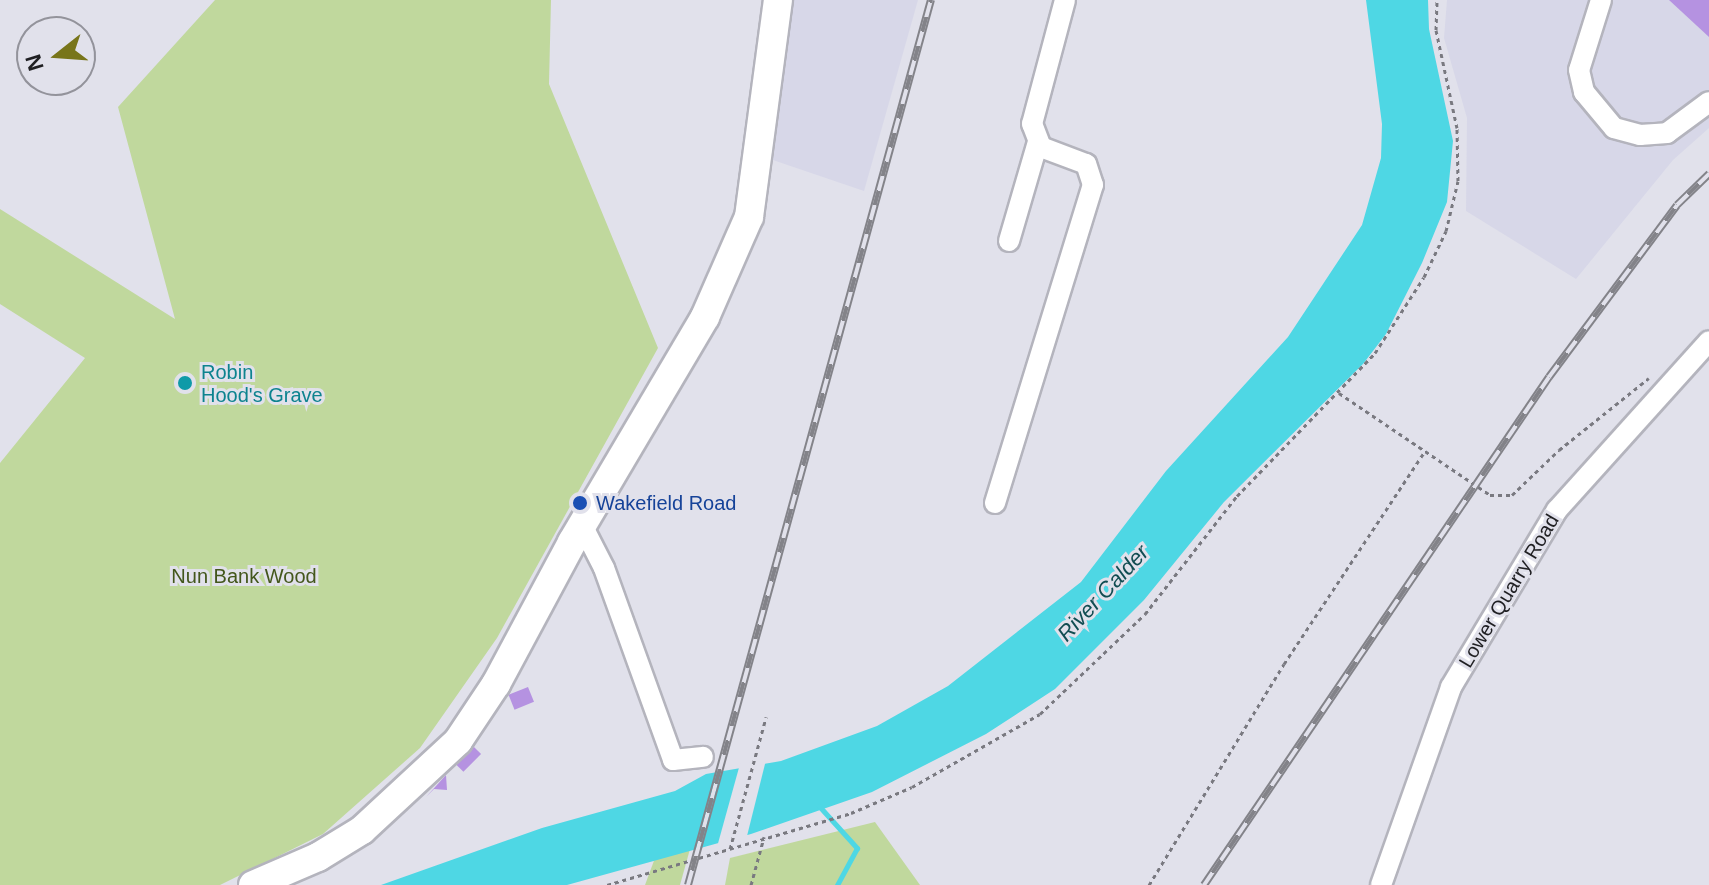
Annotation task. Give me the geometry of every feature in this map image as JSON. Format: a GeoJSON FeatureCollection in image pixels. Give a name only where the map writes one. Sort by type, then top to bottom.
{"type":"FeatureCollection","features":[{"type":"Feature","properties":{"kind":"highway"},"geometry":{"type":"LineString","coordinates":[[253,885],[318,857],[362,830],[458,741],[496,684],[582,525],[705,317],[749,217],[778,0]]}},
{"type":"Feature","properties":{"kind":"street"},"geometry":{"type":"LineString","coordinates":[[1009,241],[1038,142],[1033,113],[1065,0]]}},
{"type":"Feature","properties":{"kind":"street"},"geometry":{"type":"LineString","coordinates":[[1601,0],[1579,70],[1584,92],[1614,128],[1640,135],[1667,133],[1709,102]]}},
{"type":"Feature","properties":{"kind":"street"},"geometry":{"type":"LineString","coordinates":[[995,503],[1093,185],[1086,164],[1038,142]]}},
{"type":"Feature","properties":{"kind":"street","name":"Lower Quarry Road"},"geometry":{"type":"LineString","coordinates":[[1381,885],[1451,687],[1557,510],[1709,341]]}},
{"type":"Feature","properties":{"kind":"street"},"geometry":{"type":"LineString","coordinates":[[582,525],[604,568],[673,760],[703,757]]}},
{"type":"Feature","properties":{"kind":"path"},"geometry":{"type":"LineString","coordinates":[[607,885],[851,813],[912,787],[1040,714],[1145,614],[1237,496],[1375,353],[1424,277],[1446,231],[1458,181],[1457,128],[1436,30],[1437,0]]}},
{"type":"Feature","properties":{"kind":"path"},"geometry":{"type":"LineString","coordinates":[[1339,393],[1490,495],[1512,495],[1559,450],[1653,375]]}},
{"type":"Feature","properties":{"kind":"path"},"geometry":{"type":"LineString","coordinates":[[1149,885],[1300,639],[1425,451]]}},
{"type":"Feature","properties":{"kind":"path"},"geometry":{"type":"LineString","coordinates":[[730,849],[766,717]]}},
{"type":"Feature","properties":{"kind":"path"},"geometry":{"type":"LineString","coordinates":[[751,885],[764,837]]}},
{"type":"Feature","properties":{"kind":"shaded area"},"geometry":{"type":"Polygon","coordinates":[[[788,0],[918,0],[864,191],[767,158],[788,0]]]}},
{"type":"Feature","properties":{"kind":"shaded area"},"geometry":{"type":"Polygon","coordinates":[[[1447,0],[1709,0],[1709,128],[1673,160],[1576,279],[1466,211],[1467,118],[1444,38],[1447,0]]]}},
{"type":"Feature","properties":{"kind":"green space","name":"Nun Bank Wood"},"geometry":{"type":"Polygon","coordinates":[[[215,0],[551,0],[549,84],[658,348],[497,638],[420,748],[323,834],[220,885],[0,885],[0,463],[85,358],[0,304],[0,209],[175,319],[118,107],[215,0]]]}},
{"type":"Feature","properties":{"kind":"green space"},"geometry":{"type":"Polygon","coordinates":[[[875,822],[920,885],[725,885],[730,858],[875,822]]]}},
{"type":"Feature","properties":{"kind":"green space"},"geometry":{"type":"Polygon","coordinates":[[[690,849],[680,885],[645,885],[655,858],[690,849]]]}},
{"type":"Feature","properties":{"kind":"water","name":"River Calder"},"geometry":{"type":"Polygon","coordinates":[[[1366,0],[1428,0],[1429,29],[1453,141],[1447,202],[1422,263],[1386,334],[1363,364],[1224,502],[1144,600],[1055,689],[986,734],[872,792],[751,834],[567,885],[381,885],[542,828],[675,791],[706,774],[781,761],[877,726],[948,686],[1081,582],[1166,471],[1288,337],[1362,225],[1381,158],[1382,124],[1366,0]]]}},
{"type":"Feature","properties":{"kind":"pier"},"geometry":{"type":"Polygon","coordinates":[[[766,760],[746,840],[717,847],[740,764],[766,760]]]}},
{"type":"Feature","properties":{"kind":"building"},"geometry":{"type":"Polygon","coordinates":[[[1669,0],[1709,0],[1709,37],[1669,0]]]}},
{"type":"Feature","properties":{"kind":"building"},"geometry":{"type":"Polygon","coordinates":[[[528,687],[534,702],[515,710],[509,695],[528,687]]]}},
{"type":"Feature","properties":{"kind":"building"},"geometry":{"type":"Polygon","coordinates":[[[474,747],[481,754],[463,772],[456,765],[474,747]]]}},
{"type":"Feature","properties":{"kind":"building"},"geometry":{"type":"Polygon","coordinates":[[[446,775],[447,790],[434,789],[426,797],[446,775]]]}},
{"type":"Feature","properties":{"kind":"waterway"},"geometry":{"type":"LineString","coordinates":[[819,806],[857,848],[837,885]]}},
{"type":"Feature","properties":{"kind":"railway"},"geometry":{"type":"LineString","coordinates":[[688,885],[931,0]]}},
{"type":"Feature","properties":{"kind":"railway"},"geometry":{"type":"LineString","coordinates":[[1204,885],[1549,377],[1677,205],[1709,174]]}},
{"type":"Feature","properties":{"kind":"place","name":"Robin Hood's Grave"},"geometry":{"type":"Point","coordinates":[185,383]}},
{"type":"Feature","properties":{"kind":"place","name":"Wakefield Road"},"geometry":{"type":"Point","coordinates":[580,503]}}]}
